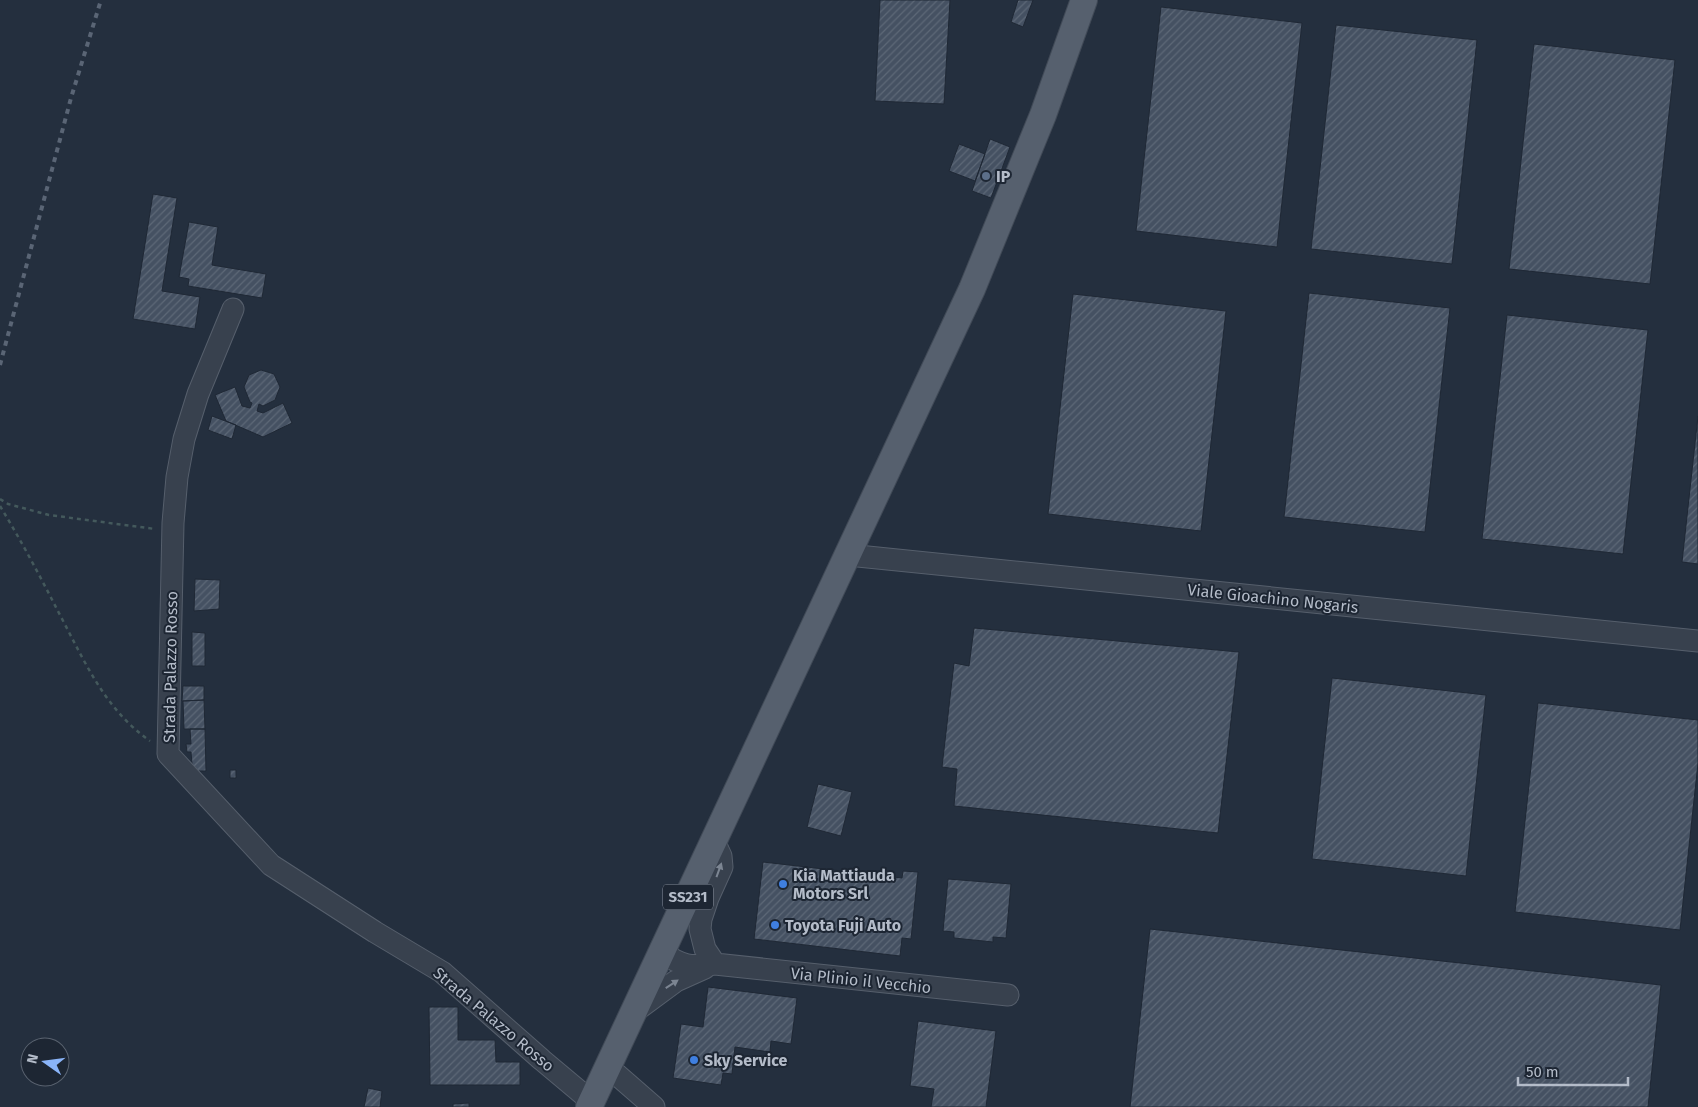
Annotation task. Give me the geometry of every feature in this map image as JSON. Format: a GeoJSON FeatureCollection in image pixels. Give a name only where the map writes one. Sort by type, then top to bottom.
{"type":"FeatureCollection","features":[{"type":"Feature","properties":{"kind":"main road"},"geometry":{"type":"LineString","coordinates":[[714,841],[972,289],[1043,115],[1084,0]]}},
{"type":"Feature","properties":{"kind":"main road","name":"SS231"},"geometry":{"type":"LineString","coordinates":[[590,1104],[714,841]]}},
{"type":"Feature","properties":{"kind":"street","name":"Strada Palazzo Rosso"},"geometry":{"type":"LineString","coordinates":[[234,309],[198,394],[184,439],[177,476],[173,522],[168,754],[271,865],[375,932],[442,972],[590,1104]]}},
{"type":"Feature","properties":{"kind":"street","name":"Viale Gioachino Nogaris"},"geometry":{"type":"LineString","coordinates":[[848,555],[1698,641]]}},
{"type":"Feature","properties":{"kind":"street"},"geometry":{"type":"LineString","coordinates":[[714,841],[721,856],[722,867],[708,898],[701,918],[700,929],[705,949],[715,964]]}},
{"type":"Feature","properties":{"kind":"street","name":"Via Plinio il Vecchio"},"geometry":{"type":"LineString","coordinates":[[662,952],[680,964],[687,966],[715,964],[1008,995]]}},
{"type":"Feature","properties":{"kind":"street","name":"Via Plinio il Vecchio"},"geometry":{"type":"LineString","coordinates":[[634,1012],[676,981],[715,964]]}},
{"type":"Feature","properties":{"kind":"street"},"geometry":{"type":"LineString","coordinates":[[608,1066],[654,1107]]}},
{"type":"Feature","properties":{"kind":"path"},"geometry":{"type":"LineString","coordinates":[[0,499],[8,504],[49,515],[154,529],[173,522]]}},
{"type":"Feature","properties":{"kind":"path"},"geometry":{"type":"LineString","coordinates":[[0,506],[97,685],[113,707],[146,738],[168,754]]}},
{"type":"Feature","properties":{"kind":"building"},"geometry":{"type":"Polygon","coordinates":[[[880,0],[950,0],[944,104],[875,101],[880,0]]]}},
{"type":"Feature","properties":{"kind":"building"},"geometry":{"type":"Polygon","coordinates":[[[1018,0],[1033,0],[1023,27],[1011,22],[1018,0]]]}},
{"type":"Feature","properties":{"kind":"building"},"geometry":{"type":"Polygon","coordinates":[[[1161,7],[1302,23],[1277,247],[1136,231],[1161,7]]]}},
{"type":"Feature","properties":{"kind":"building"},"geometry":{"type":"Polygon","coordinates":[[[1336,25],[1477,40],[1452,264],[1311,249],[1336,25]]]}},
{"type":"Feature","properties":{"kind":"building"},"geometry":{"type":"Polygon","coordinates":[[[1534,44],[1675,60],[1650,284],[1509,269],[1534,44]]]}},
{"type":"Feature","properties":{"kind":"building"},"geometry":{"type":"Polygon","coordinates":[[[990,139],[1010,147],[991,198],[972,191],[990,139]]]}},
{"type":"Feature","properties":{"kind":"building"},"geometry":{"type":"Polygon","coordinates":[[[959,144],[985,154],[975,181],[949,171],[959,144]]]}},
{"type":"Feature","properties":{"kind":"building"},"geometry":{"type":"Polygon","coordinates":[[[153,194],[177,198],[162,291],[200,297],[195,329],[133,319],[153,194]]]}},
{"type":"Feature","properties":{"kind":"building"},"geometry":{"type":"Polygon","coordinates":[[[189,222],[218,227],[212,265],[266,274],[262,298],[188,286],[189,279],[179,277],[189,222]]]}},
{"type":"Feature","properties":{"kind":"building"},"geometry":{"type":"Polygon","coordinates":[[[1309,293],[1450,308],[1425,532],[1284,517],[1309,293]]]}},
{"type":"Feature","properties":{"kind":"building"},"geometry":{"type":"Polygon","coordinates":[[[1073,294],[1226,311],[1201,531],[1048,514],[1073,294]]]}},
{"type":"Feature","properties":{"kind":"building"},"geometry":{"type":"Polygon","coordinates":[[[1507,315],[1648,330],[1623,554],[1482,539],[1507,315]]]}},
{"type":"Feature","properties":{"kind":"building"},"geometry":{"type":"Polygon","coordinates":[[[261,370],[274,374],[280,387],[275,400],[263,406],[259,404],[257,411],[263,413],[283,403],[292,423],[263,437],[226,421],[215,395],[235,387],[242,406],[250,408],[252,403],[244,387],[249,375],[261,370]]]}},
{"type":"Feature","properties":{"kind":"building"},"geometry":{"type":"Polygon","coordinates":[[[212,416],[236,425],[232,439],[208,430],[212,416]]]}},
{"type":"Feature","properties":{"kind":"building"},"geometry":{"type":"Polygon","coordinates":[[[1698,416],[1698,564],[1682,562],[1698,416]]]}},
{"type":"Feature","properties":{"kind":"building"},"geometry":{"type":"Polygon","coordinates":[[[195,579],[220,580],[219,609],[194,611],[195,579]]]}},
{"type":"Feature","properties":{"kind":"building"},"geometry":{"type":"Polygon","coordinates":[[[974,628],[1239,652],[1218,833],[954,806],[957,769],[942,767],[954,663],[969,666],[974,628]]]}},
{"type":"Feature","properties":{"kind":"building"},"geometry":{"type":"Polygon","coordinates":[[[192,632],[205,633],[205,666],[192,666],[192,632]]]}},
{"type":"Feature","properties":{"kind":"building"},"geometry":{"type":"Polygon","coordinates":[[[1332,678],[1486,695],[1466,876],[1312,859],[1332,678]]]}},
{"type":"Feature","properties":{"kind":"building"},"geometry":{"type":"Polygon","coordinates":[[[183,686],[204,686],[204,700],[182,701],[183,686]]]}},
{"type":"Feature","properties":{"kind":"building"},"geometry":{"type":"Polygon","coordinates":[[[204,700],[205,729],[184,729],[183,701],[204,700]]]}},
{"type":"Feature","properties":{"kind":"building"},"geometry":{"type":"Polygon","coordinates":[[[1538,703],[1698,720],[1698,763],[1680,930],[1515,912],[1538,703]]]}},
{"type":"Feature","properties":{"kind":"building"},"geometry":{"type":"Polygon","coordinates":[[[190,729],[205,729],[206,771],[198,771],[192,764],[191,752],[187,752],[186,744],[191,744],[190,729]]]}},
{"type":"Feature","properties":{"kind":"building"},"geometry":{"type":"Polygon","coordinates":[[[230,770],[236,770],[236,778],[230,778],[230,770]]]}},
{"type":"Feature","properties":{"kind":"building"},"geometry":{"type":"Polygon","coordinates":[[[818,784],[852,792],[841,836],[807,827],[818,784]]]}},
{"type":"Feature","properties":{"kind":"building"},"geometry":{"type":"Polygon","coordinates":[[[763,862],[902,878],[903,871],[918,872],[911,939],[902,938],[900,956],[754,939],[763,862]]]}},
{"type":"Feature","properties":{"kind":"building"},"geometry":{"type":"Polygon","coordinates":[[[948,879],[1011,884],[1006,938],[993,937],[993,942],[954,938],[954,932],[943,931],[948,879]]]}},
{"type":"Feature","properties":{"kind":"building"},"geometry":{"type":"Polygon","coordinates":[[[1150,929],[1661,985],[1648,1107],[1130,1107],[1150,929]]]}},
{"type":"Feature","properties":{"kind":"building"},"geometry":{"type":"Polygon","coordinates":[[[708,987],[797,998],[791,1044],[771,1041],[770,1052],[735,1047],[732,1074],[723,1073],[721,1085],[673,1078],[681,1024],[703,1027],[708,987]]]}},
{"type":"Feature","properties":{"kind":"building"},"geometry":{"type":"Polygon","coordinates":[[[429,1007],[458,1007],[458,1040],[495,1040],[496,1062],[520,1062],[520,1085],[430,1085],[429,1007]]]}},
{"type":"Feature","properties":{"kind":"building"},"geometry":{"type":"Polygon","coordinates":[[[918,1021],[996,1031],[986,1107],[931,1107],[934,1089],[910,1086],[918,1021]]]}},
{"type":"Feature","properties":{"kind":"building"},"geometry":{"type":"Polygon","coordinates":[[[368,1088],[382,1091],[380,1107],[364,1107],[368,1088]]]}},
{"type":"Feature","properties":{"kind":"building"},"geometry":{"type":"Polygon","coordinates":[[[469,1103],[469,1107],[453,1107],[453,1104],[469,1103]]]}},
{"type":"Feature","properties":{"kind":"railway"},"geometry":{"type":"LineString","coordinates":[[0,365],[71,98],[101,0]]}},
{"type":"Feature","properties":{"kind":"place","name":"IP"},"geometry":{"type":"Point","coordinates":[986,176]}},
{"type":"Feature","properties":{"kind":"place","name":"Kia Mattiauda Motors Srl"},"geometry":{"type":"Point","coordinates":[783,884]}},
{"type":"Feature","properties":{"kind":"place","name":"Toyota Fuji Auto"},"geometry":{"type":"Point","coordinates":[775,925]}},
{"type":"Feature","properties":{"kind":"place","name":"Sky Service"},"geometry":{"type":"Point","coordinates":[694,1060]}}]}
